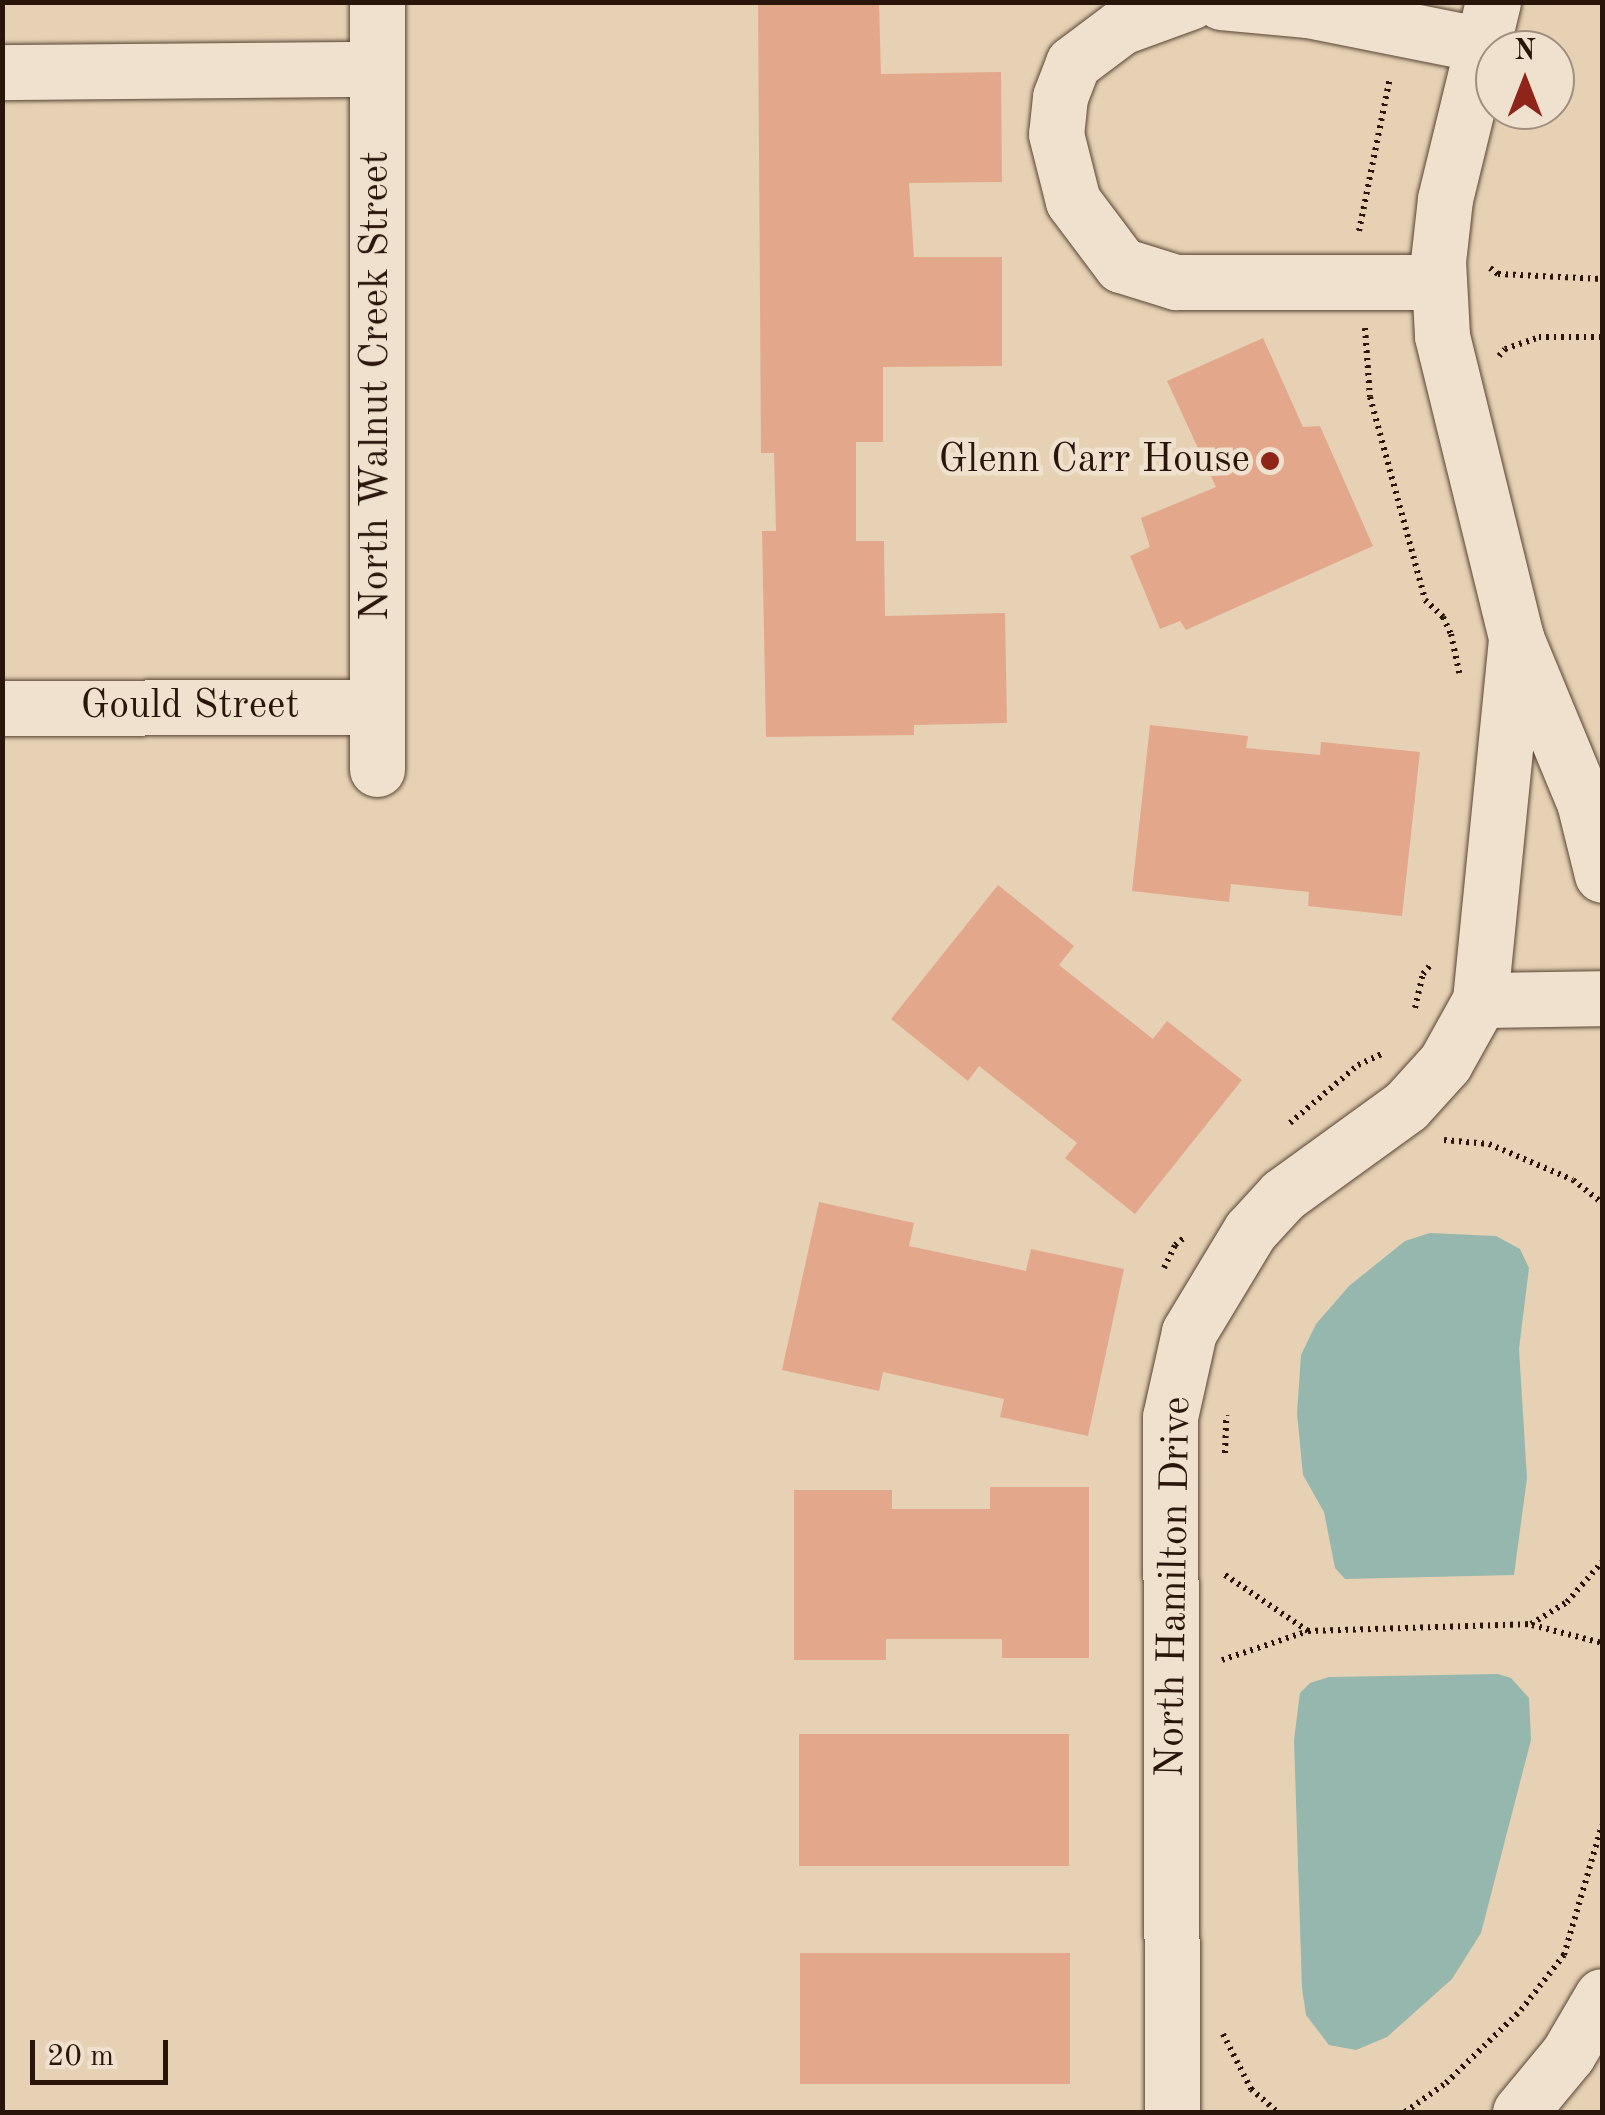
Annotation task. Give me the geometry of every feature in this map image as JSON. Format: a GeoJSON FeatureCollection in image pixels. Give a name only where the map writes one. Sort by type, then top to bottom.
{"type":"FeatureCollection","features":[{"type":"Feature","properties":{"kind":"street","name":"North Walnut Creek Street"},"geometry":{"type":"LineString","coordinates":[[377,2],[377,769]]}},
{"type":"Feature","properties":{"kind":"street"},"geometry":{"type":"LineString","coordinates":[[1190,2],[1122,27],[1072,63],[1060,97],[1056,134],[1073,200],[1122,265],[1176,282],[1361,282],[1458,270]]}},
{"type":"Feature","properties":{"kind":"street"},"geometry":{"type":"LineString","coordinates":[[1221,2],[1308,10],[1402,28],[1488,24]]}},
{"type":"Feature","properties":{"kind":"street","name":"North Hamilton Drive"},"geometry":{"type":"LineString","coordinates":[[1488,24],[1445,199],[1458,270],[1442,336],[1516,638],[1584,802],[1602,875]]}},
{"type":"Feature","properties":{"kind":"street"},"geometry":{"type":"LineString","coordinates":[[2,72],[377,69]]}},
{"type":"Feature","properties":{"kind":"street","name":"North Hamilton Drive"},"geometry":{"type":"LineString","coordinates":[[1172,2112],[1170,1417],[1188,1332],[1250,1231],[1283,1195],[1406,1106],[1445,1063],[1480,1000],[1516,638]]}},
{"type":"Feature","properties":{"kind":"street","name":"Gould Street"},"geometry":{"type":"LineString","coordinates":[[2,708],[377,707]]}},
{"type":"Feature","properties":{"kind":"street"},"geometry":{"type":"LineString","coordinates":[[1480,1000],[1602,998]]}},
{"type":"Feature","properties":{"kind":"street"},"geometry":{"type":"LineString","coordinates":[[1520,2112],[1568,2054],[1602,1996]]}},
{"type":"Feature","properties":{"kind":"path"},"geometry":{"type":"LineString","coordinates":[[1402,28],[1367,178],[1358,242],[1370,397],[1425,600],[1444,617],[1463,692]]}},
{"type":"Feature","properties":{"kind":"path"},"geometry":{"type":"LineString","coordinates":[[1458,270],[1602,278]]}},
{"type":"Feature","properties":{"kind":"path"},"geometry":{"type":"LineString","coordinates":[[1412,1021],[1424,974],[1434,960]]}},
{"type":"Feature","properties":{"kind":"path"},"geometry":{"type":"LineString","coordinates":[[1280,1137],[1286,1126],[1358,1065],[1393,1049]]}},
{"type":"Feature","properties":{"kind":"path"},"geometry":{"type":"LineString","coordinates":[[1426,1138],[1489,1144],[1573,1180],[1602,1203]]}},
{"type":"Feature","properties":{"kind":"path"},"geometry":{"type":"LineString","coordinates":[[1158,1282],[1174,1245],[1197,1229]]}},
{"type":"Feature","properties":{"kind":"path"},"geometry":{"type":"LineString","coordinates":[[1224,1462],[1226,1406]]}},
{"type":"Feature","properties":{"kind":"path"},"geometry":{"type":"LineString","coordinates":[[1222,1592],[1223,1555]]}},
{"type":"Feature","properties":{"kind":"path"},"geometry":{"type":"LineString","coordinates":[[1531,1624],[1567,1602],[1602,1562]]}},
{"type":"Feature","properties":{"kind":"path"},"geometry":{"type":"LineString","coordinates":[[1222,1572],[1308,1631]]}},
{"type":"Feature","properties":{"kind":"path"},"geometry":{"type":"LineString","coordinates":[[1221,1660],[1308,1631],[1531,1624],[1602,1642]]}},
{"type":"Feature","properties":{"kind":"path"},"geometry":{"type":"LineString","coordinates":[[1405,2112],[1446,2082],[1521,2010],[1564,1955],[1602,1824]]}},
{"type":"Feature","properties":{"kind":"water"},"geometry":{"type":"Polygon","coordinates":[[[1430,1233],[1496,1236],[1520,1249],[1529,1268],[1519,1349],[1527,1478],[1514,1575],[1345,1579],[1335,1568],[1324,1512],[1303,1475],[1297,1413],[1301,1355],[1316,1324],[1349,1286],[1405,1241],[1430,1233]]]}},
{"type":"Feature","properties":{"kind":"water"},"geometry":{"type":"Polygon","coordinates":[[[1498,1674],[1511,1678],[1529,1698],[1531,1740],[1481,1933],[1452,1979],[1387,2037],[1356,2050],[1329,2045],[1306,2015],[1302,1988],[1294,1740],[1300,1693],[1310,1683],[1329,1677],[1498,1674]]]}},
{"type":"Feature","properties":{"kind":"building"},"geometry":{"type":"Polygon","coordinates":[[[758,2],[879,2],[881,74],[1001,72],[1002,182],[909,183],[914,257],[1002,257],[1002,366],[883,367],[883,442],[856,442],[856,541],[884,541],[885,616],[1005,613],[1007,723],[914,725],[914,735],[766,737],[762,531],[776,531],[774,453],[761,453],[758,2]]]}},
{"type":"Feature","properties":{"kind":"building","name":"Glenn Carr House"},"geometry":{"type":"Polygon","coordinates":[[[1263,338],[1303,427],[1320,426],[1373,546],[1186,630],[1180,621],[1160,629],[1130,556],[1150,547],[1141,518],[1216,487],[1167,381],[1263,338]]]}},
{"type":"Feature","properties":{"kind":"building"},"geometry":{"type":"Polygon","coordinates":[[[1150,725],[1248,736],[1246,748],[1320,755],[1321,742],[1420,752],[1402,916],[1308,906],[1309,892],[1231,884],[1229,902],[1132,891],[1150,725]]]}},
{"type":"Feature","properties":{"kind":"building"},"geometry":{"type":"Polygon","coordinates":[[[998,885],[1074,946],[1059,965],[1153,1039],[1167,1021],[1242,1080],[1135,1214],[1065,1158],[1077,1143],[979,1066],[968,1081],[891,1019],[998,885]]]}},
{"type":"Feature","properties":{"kind":"building"},"geometry":{"type":"Polygon","coordinates":[[[819,1202],[914,1223],[909,1246],[1026,1271],[1031,1249],[1124,1269],[1088,1436],[1000,1417],[1004,1399],[883,1372],[879,1391],[782,1370],[819,1202]]]}},
{"type":"Feature","properties":{"kind":"building"},"geometry":{"type":"Polygon","coordinates":[[[990,1487],[1089,1487],[1089,1658],[1002,1658],[1002,1639],[886,1639],[886,1660],[794,1660],[794,1490],[892,1490],[892,1509],[990,1509],[990,1487]]]}},
{"type":"Feature","properties":{"kind":"building"},"geometry":{"type":"Polygon","coordinates":[[[799,1734],[1069,1734],[1069,1866],[799,1866],[799,1734]]]}},
{"type":"Feature","properties":{"kind":"building"},"geometry":{"type":"Polygon","coordinates":[[[800,1953],[1070,1953],[1070,2084],[800,2084],[800,1953]]]}},
{"type":"Feature","properties":{"kind":"place","name":"Glenn Carr House"},"geometry":{"type":"Point","coordinates":[1270,461]}}]}
